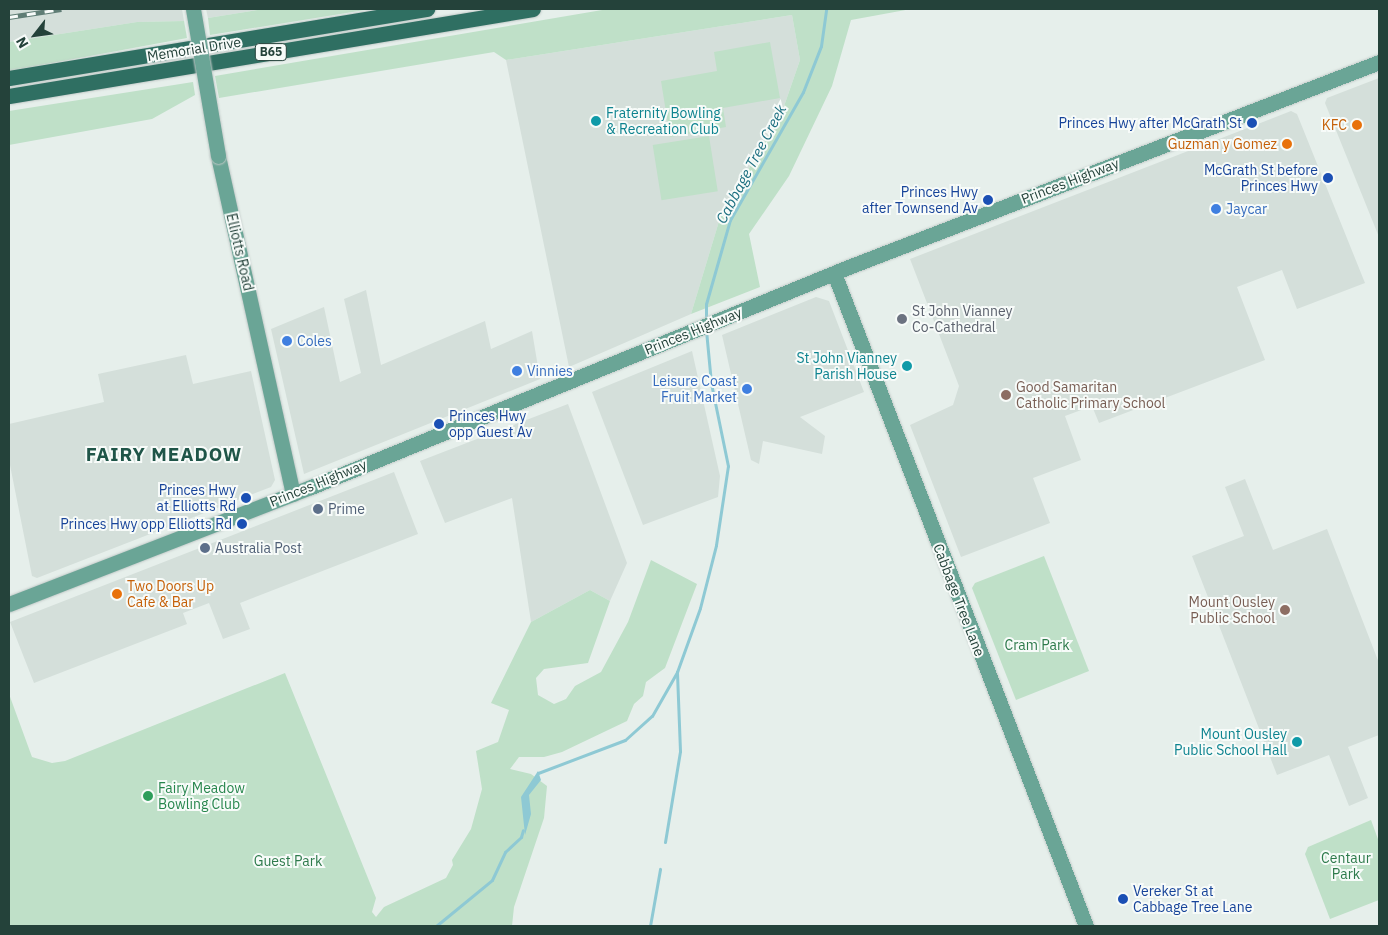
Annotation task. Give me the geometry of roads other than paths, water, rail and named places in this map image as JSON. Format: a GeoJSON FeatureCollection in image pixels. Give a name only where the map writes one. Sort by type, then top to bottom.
{"type":"FeatureCollection","features":[{"type":"Feature","properties":{"kind":"highway","name":"Memorial Drive"},"geometry":{"type":"LineString","coordinates":[[9,78],[427,9]]}},
{"type":"Feature","properties":{"kind":"highway","name":"Memorial Drive"},"geometry":{"type":"LineString","coordinates":[[9,96],[533,9]]}},
{"type":"Feature","properties":{"kind":"main road","name":"Elliotts Road"},"geometry":{"type":"LineString","coordinates":[[193,9],[218,156],[293,494]]}},
{"type":"Feature","properties":{"kind":"main road","name":"Princes Highway"},"geometry":{"type":"LineString","coordinates":[[9,604],[293,494],[834,273],[1379,62]]}},
{"type":"Feature","properties":{"kind":"main road","name":"Cabbage Tree Lane"},"geometry":{"type":"LineString","coordinates":[[834,273],[1086,926]]}},
{"type":"Feature","properties":{"kind":"water"},"geometry":{"type":"Polygon","coordinates":[[[538,771],[541,780],[529,795],[531,814],[525,835],[521,797],[538,771]]]}},
{"type":"Feature","properties":{"kind":"waterway","name":"Cabbage Tree Creek"},"geometry":{"type":"LineString","coordinates":[[706,321],[706,304],[730,220],[803,92],[821,46],[826,9]]}},
{"type":"Feature","properties":{"kind":"waterway","name":"Cabbage Tree Creek"},"geometry":{"type":"LineString","coordinates":[[538,773],[625,740],[652,716],[677,672],[700,608],[716,545],[728,466],[711,383],[706,330]]}},
{"type":"Feature","properties":{"kind":"waterway"},"geometry":{"type":"LineString","coordinates":[[665,842],[680,751],[677,672]]}},
{"type":"Feature","properties":{"kind":"waterway","name":"Cabbage Tree Creek"},"geometry":{"type":"LineString","coordinates":[[436,926],[492,880],[505,852],[521,837],[523,830]]}},
{"type":"Feature","properties":{"kind":"waterway"},"geometry":{"type":"LineString","coordinates":[[650,926],[660,869]]}},
{"type":"Feature","properties":{"kind":"railway"},"geometry":{"type":"LineString","coordinates":[[9,17],[61,9]]}},
{"type":"Feature","properties":{"kind":"place","name":"Fraternity Bowling & Recreation Club"},"geometry":{"type":"Point","coordinates":[596,121]}},
{"type":"Feature","properties":{"kind":"place","name":"Princes Hwy after McGrath St"},"geometry":{"type":"Point","coordinates":[1252,123]}},
{"type":"Feature","properties":{"kind":"place","name":"KFC"},"geometry":{"type":"Point","coordinates":[1357,125]}},
{"type":"Feature","properties":{"kind":"place","name":"Guzman y Gomez"},"geometry":{"type":"Point","coordinates":[1287,144]}},
{"type":"Feature","properties":{"kind":"place","name":"McGrath St before Princes Hwy"},"geometry":{"type":"Point","coordinates":[1328,178]}},
{"type":"Feature","properties":{"kind":"place","name":"Princes Hwy after Townsend Av"},"geometry":{"type":"Point","coordinates":[988,200]}},
{"type":"Feature","properties":{"kind":"place","name":"Jaycar"},"geometry":{"type":"Point","coordinates":[1216,209]}},
{"type":"Feature","properties":{"kind":"place","name":"St John Vianney Co-Cathedral"},"geometry":{"type":"Point","coordinates":[902,319]}},
{"type":"Feature","properties":{"kind":"place","name":"Coles"},"geometry":{"type":"Point","coordinates":[287,341]}},
{"type":"Feature","properties":{"kind":"place","name":"St John Vianney Parish House"},"geometry":{"type":"Point","coordinates":[907,366]}},
{"type":"Feature","properties":{"kind":"place","name":"Vinnies"},"geometry":{"type":"Point","coordinates":[517,371]}},
{"type":"Feature","properties":{"kind":"place","name":"Leisure Coast Fruit Market"},"geometry":{"type":"Point","coordinates":[747,389]}},
{"type":"Feature","properties":{"kind":"place","name":"Good Samaritan Catholic Primary School"},"geometry":{"type":"Point","coordinates":[1006,395]}},
{"type":"Feature","properties":{"kind":"place","name":"Princes Hwy opp Guest Av"},"geometry":{"type":"Point","coordinates":[439,424]}},
{"type":"Feature","properties":{"kind":"place","name":"Princes Hwy at Elliotts Rd"},"geometry":{"type":"Point","coordinates":[246,498]}},
{"type":"Feature","properties":{"kind":"place","name":"Prime"},"geometry":{"type":"Point","coordinates":[318,509]}},
{"type":"Feature","properties":{"kind":"place","name":"Princes Hwy opp Elliotts Rd"},"geometry":{"type":"Point","coordinates":[242,524]}},
{"type":"Feature","properties":{"kind":"place","name":"Australia Post"},"geometry":{"type":"Point","coordinates":[205,548]}},
{"type":"Feature","properties":{"kind":"place","name":"Two Doors Up Cafe & Bar"},"geometry":{"type":"Point","coordinates":[117,594]}},
{"type":"Feature","properties":{"kind":"place","name":"Mount Ousley Public School"},"geometry":{"type":"Point","coordinates":[1285,610]}},
{"type":"Feature","properties":{"kind":"place","name":"Mount Ousley Public School Hall"},"geometry":{"type":"Point","coordinates":[1297,742]}},
{"type":"Feature","properties":{"kind":"place","name":"Fairy Meadow Bowling Club"},"geometry":{"type":"Point","coordinates":[148,796]}},
{"type":"Feature","properties":{"kind":"place","name":"Vereker St at Cabbage Tree Lane"},"geometry":{"type":"Point","coordinates":[1123,899]}},
{"type":"Feature","properties":{"kind":"district","name":"FAIRY MEADOW"},"geometry":{"type":"Point","coordinates":[164,455]}},
{"type":"Feature","properties":{"kind":"park label","name":"Cram Park"},"geometry":{"type":"Point","coordinates":[1037,645]}},
{"type":"Feature","properties":{"kind":"park label","name":"Guest Park"},"geometry":{"type":"Point","coordinates":[288,861]}},
{"type":"Feature","properties":{"kind":"park label","name":"Centaur Park"},"geometry":{"type":"Point","coordinates":[1346,866]}}]}
